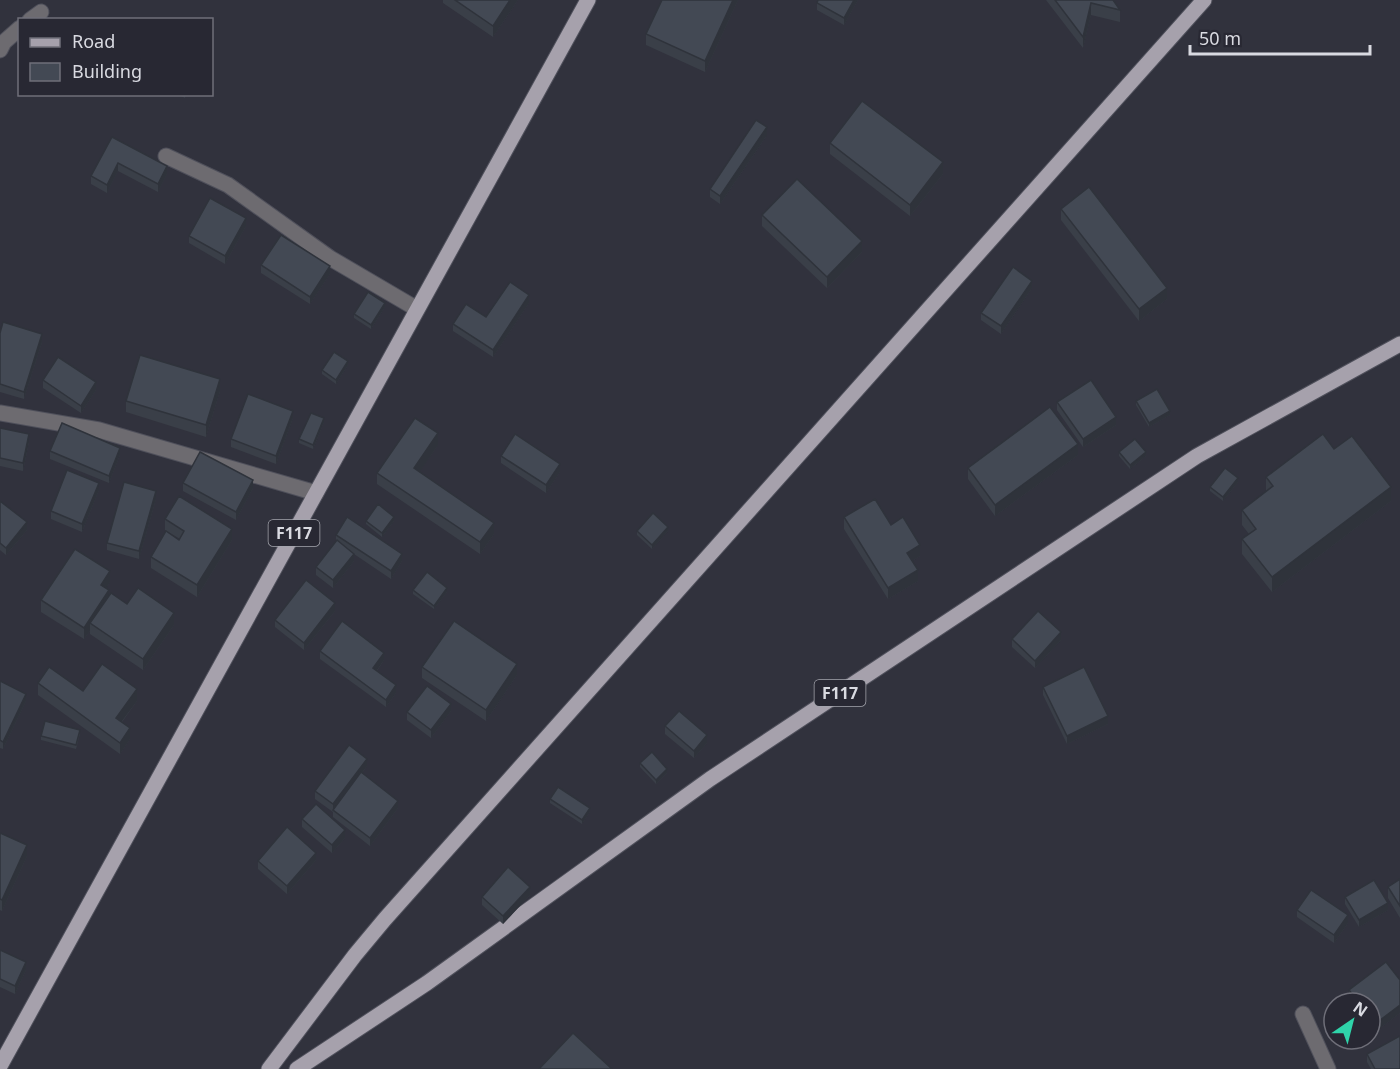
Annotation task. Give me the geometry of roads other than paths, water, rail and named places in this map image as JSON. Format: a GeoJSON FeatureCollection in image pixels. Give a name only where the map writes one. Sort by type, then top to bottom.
{"type":"FeatureCollection","features":[{"type":"Feature","properties":{"kind":"main road","name":"F117"},"geometry":{"type":"LineString","coordinates":[[0,1066],[588,0]]}},
{"type":"Feature","properties":{"kind":"main road"},"geometry":{"type":"LineString","coordinates":[[269,1069],[355,955],[386,919],[1204,0]]}},
{"type":"Feature","properties":{"kind":"main road","name":"F117"},"geometry":{"type":"LineString","coordinates":[[297,1069],[427,982],[710,779],[1187,463],[1400,344]]}},
{"type":"Feature","properties":{"kind":"street"},"geometry":{"type":"LineString","coordinates":[[0,50],[4,42],[18,30]]}},
{"type":"Feature","properties":{"kind":"street"},"geometry":{"type":"LineString","coordinates":[[166,156],[228,185],[330,258],[417,309]]}},
{"type":"Feature","properties":{"kind":"street"},"geometry":{"type":"LineString","coordinates":[[0,413],[99,430],[316,493]]}},
{"type":"Feature","properties":{"kind":"street"},"geometry":{"type":"LineString","coordinates":[[1303,1014],[1328,1069]]}}]}
